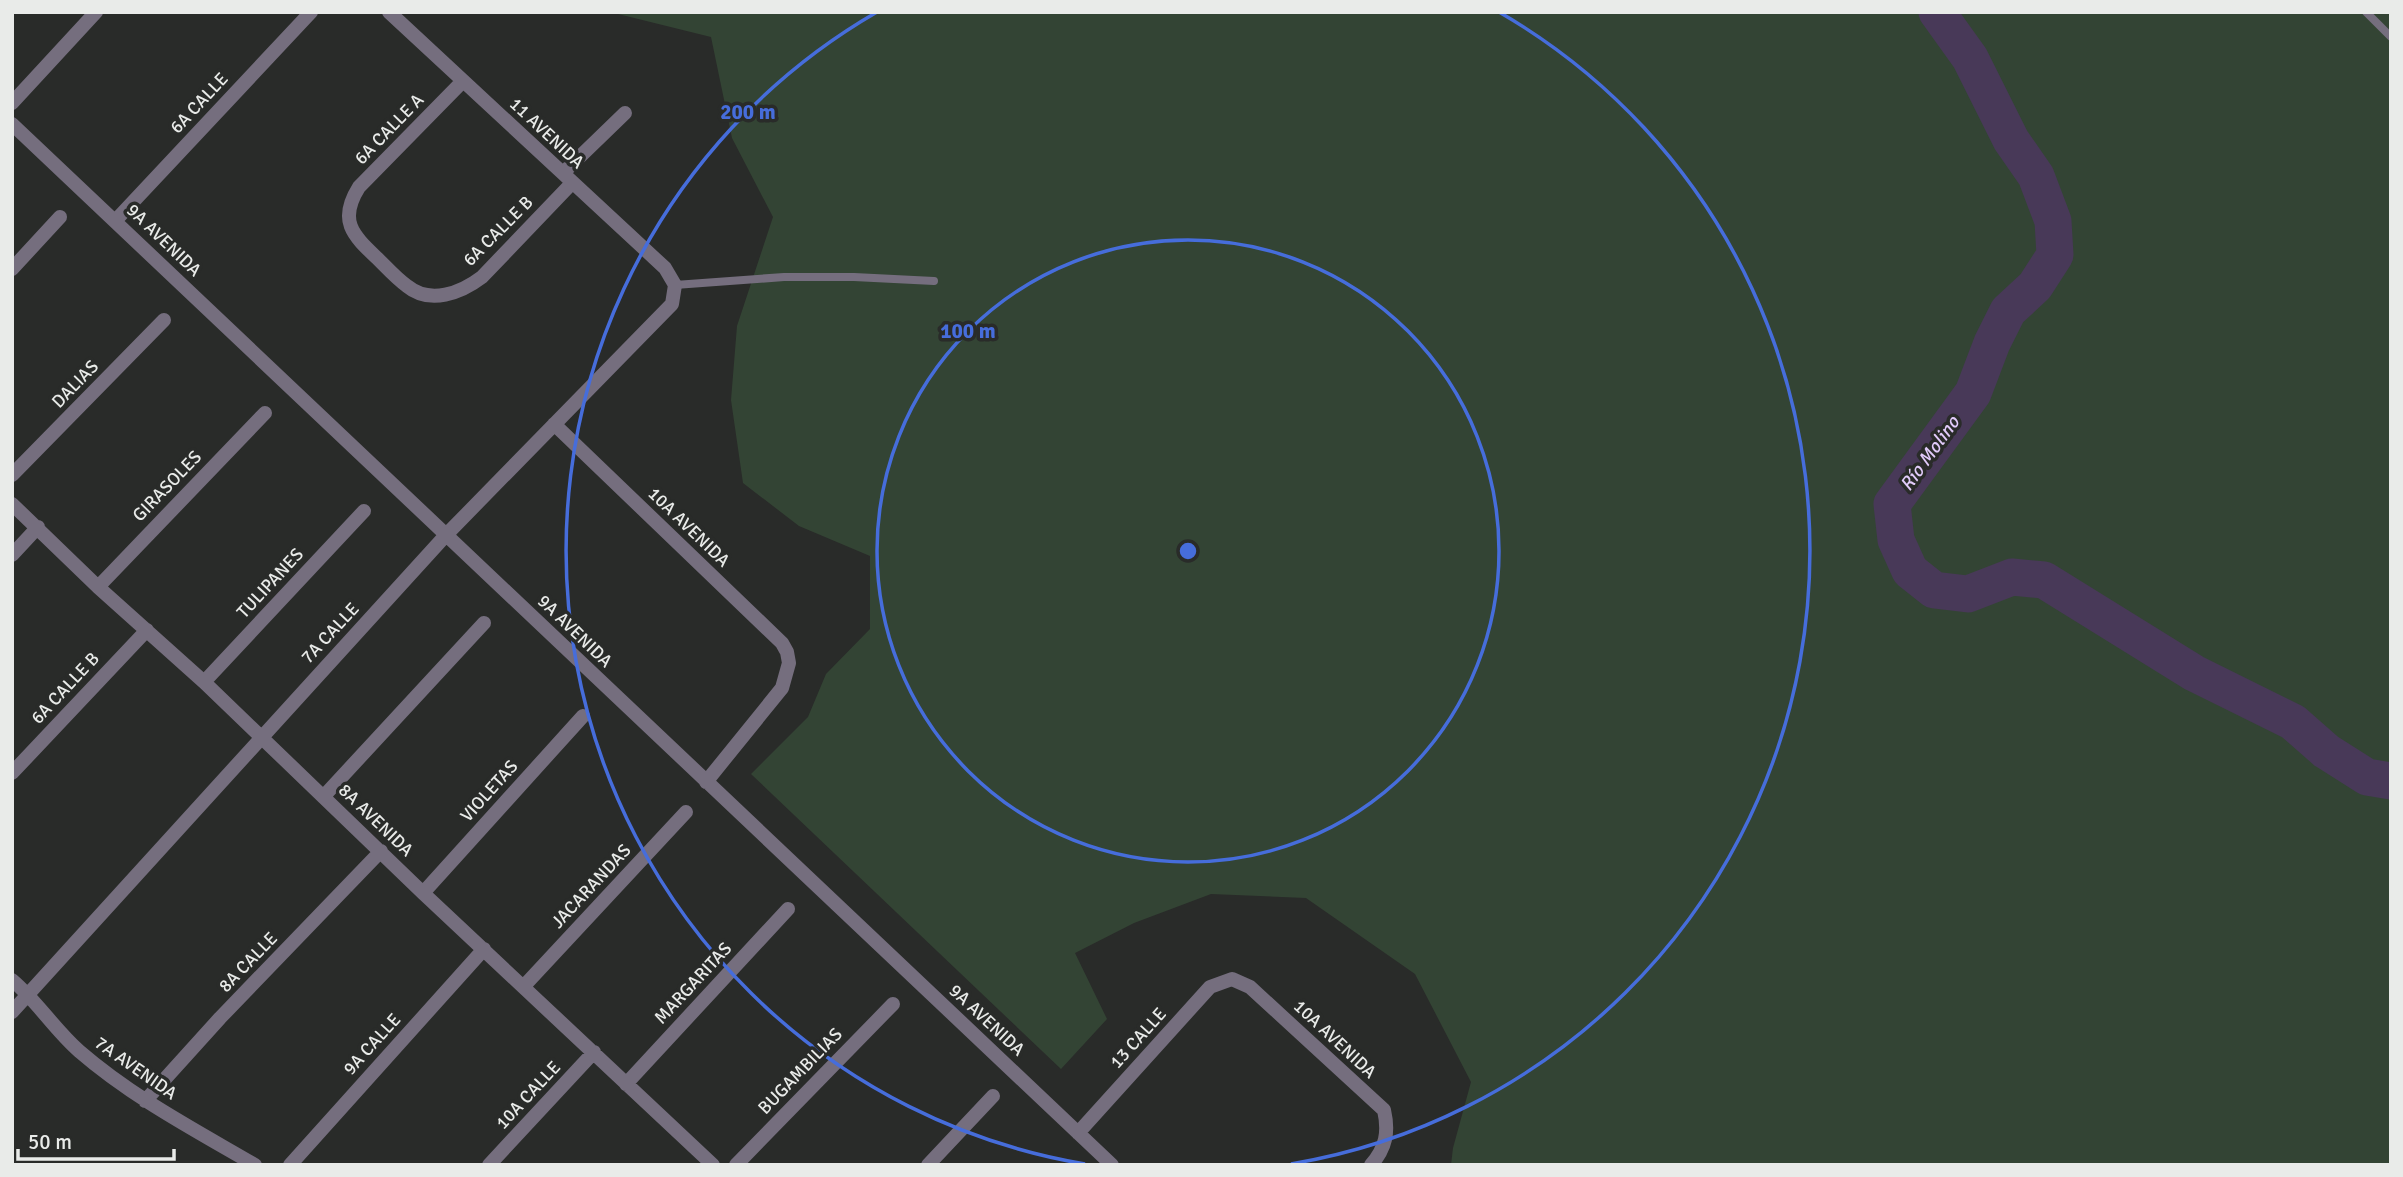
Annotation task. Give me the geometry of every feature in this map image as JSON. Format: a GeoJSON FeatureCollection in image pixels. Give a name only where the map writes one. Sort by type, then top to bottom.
{"type":"FeatureCollection","features":[{"type":"Feature","properties":{"kind":"street"},"geometry":{"type":"LineString","coordinates":[[12,103],[96,12]]}},
{"type":"Feature","properties":{"kind":"street","name":"6A CALLE"},"geometry":{"type":"LineString","coordinates":[[116,220],[311,12]]}},
{"type":"Feature","properties":{"kind":"street","name":"11 AVENIDA"},"geometry":{"type":"LineString","coordinates":[[389,12],[665,268],[675,285]]}},
{"type":"Feature","properties":{"kind":"street","name":"6A CALLE A"},"geometry":{"type":"LineString","coordinates":[[444,295],[409,289],[352,235],[349,209],[359,187],[463,81]]}},
{"type":"Feature","properties":{"kind":"street","name":"6A CALLE B"},"geometry":{"type":"LineString","coordinates":[[444,295],[468,287],[482,277],[625,113]]}},
{"type":"Feature","properties":{"kind":"street","name":"9A AVENIDA"},"geometry":{"type":"LineString","coordinates":[[12,124],[1112,1165]]}},
{"type":"Feature","properties":{"kind":"street"},"geometry":{"type":"LineString","coordinates":[[12,269],[60,217]]}},
{"type":"Feature","properties":{"kind":"street","name":"7A CALLE"},"geometry":{"type":"LineString","coordinates":[[12,1012],[446,535],[668,310],[674,298],[675,285]]}},
{"type":"Feature","properties":{"kind":"street","name":"DALIAS"},"geometry":{"type":"LineString","coordinates":[[12,475],[164,320]]}},
{"type":"Feature","properties":{"kind":"street","name":"GIRASOLES"},"geometry":{"type":"LineString","coordinates":[[97,587],[265,413]]}},
{"type":"Feature","properties":{"kind":"street","name":"10A AVENIDA"},"geometry":{"type":"LineString","coordinates":[[554,424],[782,643],[787,652],[789,663],[782,688],[706,782]]}},
{"type":"Feature","properties":{"kind":"street","name":"8A AVENIDA"},"geometry":{"type":"LineString","coordinates":[[12,505],[97,587],[204,682],[594,1052],[705,1162]]}},
{"type":"Feature","properties":{"kind":"street","name":"TULIPANES"},"geometry":{"type":"LineString","coordinates":[[204,682],[364,511]]}},
{"type":"Feature","properties":{"kind":"street"},"geometry":{"type":"LineString","coordinates":[[12,555],[37,527]]}},
{"type":"Feature","properties":{"kind":"street"},"geometry":{"type":"LineString","coordinates":[[324,796],[484,622]]}},
{"type":"Feature","properties":{"kind":"street","name":"6A CALLE B"},"geometry":{"type":"LineString","coordinates":[[12,774],[147,630]]}},
{"type":"Feature","properties":{"kind":"street","name":"VIOLETAS"},"geometry":{"type":"LineString","coordinates":[[424,892],[583,716]]}},
{"type":"Feature","properties":{"kind":"street","name":"JACARANDAS"},"geometry":{"type":"LineString","coordinates":[[524,986],[686,812]]}},
{"type":"Feature","properties":{"kind":"street","name":"8A CALLE"},"geometry":{"type":"LineString","coordinates":[[145,1101],[220,1018],[381,851]]}},
{"type":"Feature","properties":{"kind":"street","name":"MARGARITAS"},"geometry":{"type":"LineString","coordinates":[[626,1084],[788,908]]}},
{"type":"Feature","properties":{"kind":"street","name":"9A CALLE"},"geometry":{"type":"LineString","coordinates":[[290,1165],[484,949]]}},
{"type":"Feature","properties":{"kind":"street","name":"10A AVENIDA"},"geometry":{"type":"LineString","coordinates":[[1232,979],[1250,987],[1384,1110],[1388,1126],[1386,1143],[1371,1165]]}},
{"type":"Feature","properties":{"kind":"street","name":"13 CALLE"},"geometry":{"type":"LineString","coordinates":[[1078,1133],[1210,987],[1232,979]]}},
{"type":"Feature","properties":{"kind":"street","name":"7A AVENIDA"},"geometry":{"type":"LineString","coordinates":[[12,980],[29,994],[79,1051],[145,1101],[255,1165]]}},
{"type":"Feature","properties":{"kind":"street","name":"BUGAMBILIAS"},"geometry":{"type":"LineString","coordinates":[[736,1165],[893,1004]]}},
{"type":"Feature","properties":{"kind":"street","name":"10A CALLE"},"geometry":{"type":"LineString","coordinates":[[489,1165],[594,1052]]}},
{"type":"Feature","properties":{"kind":"street"},"geometry":{"type":"LineString","coordinates":[[928,1165],[993,1096]]}},
{"type":"Feature","properties":{"kind":"lane"},"geometry":{"type":"LineString","coordinates":[[2366,12],[2391,37]]}},
{"type":"Feature","properties":{"kind":"lane"},"geometry":{"type":"LineString","coordinates":[[675,285],[784,277],[854,276],[934,281]]}},
{"type":"Feature","properties":{"kind":"green space"},"geometry":{"type":"Polygon","coordinates":[[[610,12],[2391,12],[2391,1165],[1451,1165],[1471,1082],[1415,974],[1306,898],[1211,894],[1134,923],[1075,953],[1107,1019],[1061,1069],[751,774],[808,717],[826,674],[870,629],[870,556],[799,526],[743,483],[731,400],[737,326],[773,217],[732,138],[711,37],[610,12]]]}},
{"type":"Feature","properties":{"kind":"waterway","name":"Río Molino"},"geometry":{"type":"LineString","coordinates":[[1937,12],[1970,58],[2011,140],[2036,176],[2053,221],[2055,255],[2035,286],[2008,311],[1992,343],[1973,393],[1892,504],[1896,540],[1910,571],[1934,590],[1968,594],[2012,577],[2044,580],[2194,673],[2293,722],[2326,751],[2367,777],[2391,781]]}}]}
